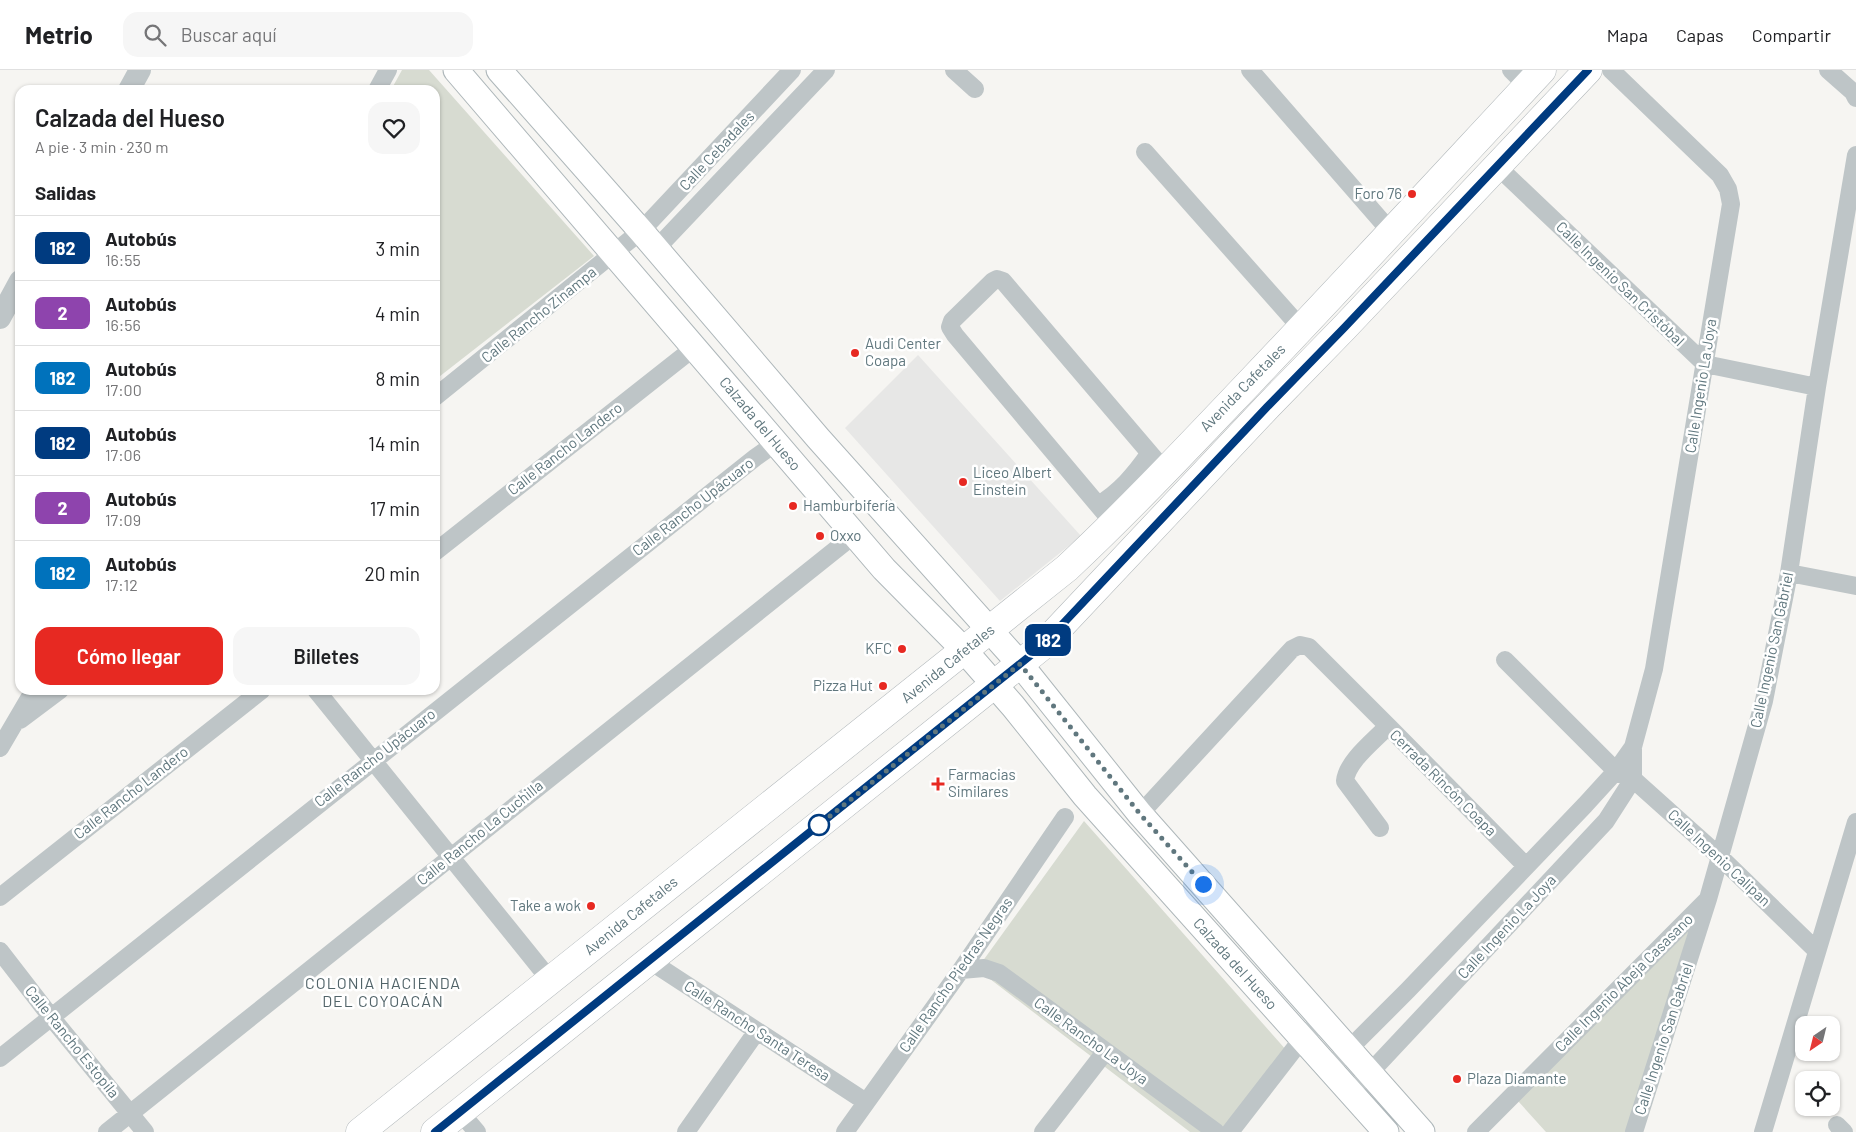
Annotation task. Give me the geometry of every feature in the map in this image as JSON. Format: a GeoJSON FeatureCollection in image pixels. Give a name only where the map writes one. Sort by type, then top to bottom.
{"type":"FeatureCollection","features":[{"type":"Feature","properties":{"kind":"main road","name":"Calzada del Hueso"},"geometry":{"type":"LineString","coordinates":[[456,70],[884,570],[964,650],[1086,796],[1386,1132]]}},
{"type":"Feature","properties":{"kind":"main road","name":"Calzada del Hueso"},"geometry":{"type":"LineString","coordinates":[[499,70],[649,240],[818,438],[1020,664],[1140,814],[1292,983],[1322,1020],[1422,1132]]}},
{"type":"Feature","properties":{"kind":"main road","name":"Avenida Cafetales"},"geometry":{"type":"LineString","coordinates":[[435,1132],[468,1122],[650,961],[1041,647],[1588,70]]}},
{"type":"Feature","properties":{"kind":"main road","name":"Avenida Cafetales"},"geometry":{"type":"LineString","coordinates":[[360,1132],[1068,568],[1105,514],[1157,462],[1301,328],[1391,232],[1527,75]]}},
{"type":"Feature","properties":{"kind":"street"},"geometry":{"type":"LineString","coordinates":[[132,85],[140,70]]}},
{"type":"Feature","properties":{"kind":"street"},"geometry":{"type":"LineString","coordinates":[[380,85],[388,70]]}},
{"type":"Feature","properties":{"kind":"street","name":"Calle Cebadales"},"geometry":{"type":"LineString","coordinates":[[649,240],[703,165],[792,70]]}},
{"type":"Feature","properties":{"kind":"street"},"geometry":{"type":"LineString","coordinates":[[649,240],[720,182],[826,70]]}},
{"type":"Feature","properties":{"kind":"street"},"geometry":{"type":"LineString","coordinates":[[954,70],[975,89]]}},
{"type":"Feature","properties":{"kind":"street"},"geometry":{"type":"LineString","coordinates":[[1250,70],[1391,232]]}},
{"type":"Feature","properties":{"kind":"street","name":"Calle Ingenio La Joya"},"geometry":{"type":"LineString","coordinates":[[1352,1093],[1606,821],[1633,779],[1633,747],[1654,670],[1731,204],[1728,189],[1720,175],[1611,70]]}},
{"type":"Feature","properties":{"kind":"street"},"geometry":{"type":"LineString","coordinates":[[1828,70],[1856,98]]}},
{"type":"Feature","properties":{"kind":"street"},"geometry":{"type":"LineString","coordinates":[[1145,152],[1301,328]]}},
{"type":"Feature","properties":{"kind":"street","name":"Calle Ingenio San Gabriel"},"geometry":{"type":"LineString","coordinates":[[1634,1132],[1708,899],[1764,701],[1789,573],[1817,387],[1849,234],[1856,155]]}},
{"type":"Feature","properties":{"kind":"street"},"geometry":{"type":"LineString","coordinates":[[703,165],[720,182]]}},
{"type":"Feature","properties":{"kind":"street","name":"Calle Ingenio San Cristóbal"},"geometry":{"type":"LineString","coordinates":[[1497,166],[1704,364]]}},
{"type":"Feature","properties":{"kind":"street","name":"Calle Rancho Zinampa"},"geometry":{"type":"LineString","coordinates":[[440,393],[615,254],[649,240]]}},
{"type":"Feature","properties":{"kind":"street"},"geometry":{"type":"LineString","coordinates":[[1105,514],[961,343],[950,327],[952,321],[993,281],[997,278],[1003,280],[1157,462]]}},
{"type":"Feature","properties":{"kind":"street"},"geometry":{"type":"LineString","coordinates":[[0,318],[15,290]]}},
{"type":"Feature","properties":{"kind":"street","name":"Calle Rancho Landero"},"geometry":{"type":"LineString","coordinates":[[440,548],[695,347]]}},
{"type":"Feature","properties":{"kind":"street"},"geometry":{"type":"LineString","coordinates":[[1704,364],[1817,387]]}},
{"type":"Feature","properties":{"kind":"street","name":"Calle Rancho Upácuaro"},"geometry":{"type":"LineString","coordinates":[[0,1058],[372,761],[776,443]]}},
{"type":"Feature","properties":{"kind":"street","name":"Calle Rancho La Cuchilla"},"geometry":{"type":"LineString","coordinates":[[107,1132],[854,535]]}},
{"type":"Feature","properties":{"kind":"street"},"geometry":{"type":"LineString","coordinates":[[1789,573],[1856,586]]}},
{"type":"Feature","properties":{"kind":"street"},"geometry":{"type":"LineString","coordinates":[[1140,814],[1292,649],[1300,645],[1309,647],[1388,726]]}},
{"type":"Feature","properties":{"kind":"street","name":"Calle Ingenio Calipan"},"geometry":{"type":"LineString","coordinates":[[1505,660],[1616,771],[1633,779],[1720,857],[1817,951]]}},
{"type":"Feature","properties":{"kind":"street"},"geometry":{"type":"LineString","coordinates":[[0,748],[31,695]]}},
{"type":"Feature","properties":{"kind":"street"},"geometry":{"type":"LineString","coordinates":[[14,725],[53,695]]}},
{"type":"Feature","properties":{"kind":"street","name":"Calle Rancho Landero"},"geometry":{"type":"LineString","coordinates":[[0,897],[256,695]]}},
{"type":"Feature","properties":{"kind":"street"},"geometry":{"type":"LineString","coordinates":[[320,695],[550,980]]}},
{"type":"Feature","properties":{"kind":"street","name":"Cerrada Rincón Coapa"},"geometry":{"type":"LineString","coordinates":[[1380,828],[1345,781],[1350,765],[1388,726],[1525,865]]}},
{"type":"Feature","properties":{"kind":"street","name":"Calle Ingenio La Joya"},"geometry":{"type":"LineString","coordinates":[[1330,1068],[1408,990],[1616,771],[1633,747]]}},
{"type":"Feature","properties":{"kind":"street","name":"Calle Rancho Piedras Negras"},"geometry":{"type":"LineString","coordinates":[[845,1132],[961,970],[1065,817]]}},
{"type":"Feature","properties":{"kind":"street"},"geometry":{"type":"LineString","coordinates":[[1763,1132],[1856,822]]}},
{"type":"Feature","properties":{"kind":"street","name":"Calle Ingenio Abeja Casasano"},"geometry":{"type":"LineString","coordinates":[[1476,1132],[1708,899]]}},
{"type":"Feature","properties":{"kind":"street","name":"Calle Rancho Estopila"},"geometry":{"type":"LineString","coordinates":[[0,951],[145,1132]]}},
{"type":"Feature","properties":{"kind":"street","name":"Calle Rancho Santa Teresa"},"geometry":{"type":"LineString","coordinates":[[650,961],[866,1102]]}},
{"type":"Feature","properties":{"kind":"street","name":"Calle Rancho La Joya"},"geometry":{"type":"LineString","coordinates":[[961,970],[984,968],[999,973],[1216,1132]]}},
{"type":"Feature","properties":{"kind":"street"},"geometry":{"type":"LineString","coordinates":[[1230,1132],[1302,1039],[1322,1020]]}},
{"type":"Feature","properties":{"kind":"street"},"geometry":{"type":"LineString","coordinates":[[686,1132],[757,1031]]}},
{"type":"Feature","properties":{"kind":"street"},"geometry":{"type":"LineString","coordinates":[[1043,1132],[1105,1052]]}},
{"type":"Feature","properties":{"kind":"shaded area"},"geometry":{"type":"Polygon","coordinates":[[[402,70],[429,70],[594,256],[440,376],[440,85],[394,85],[402,70]]]}},
{"type":"Feature","properties":{"kind":"shaded area","name":"Liceo Albert Einstein"},"geometry":{"type":"Polygon","coordinates":[[[918,355],[1081,536],[1000,601],[845,428],[918,355]]]}},
{"type":"Feature","properties":{"kind":"shaded area"},"geometry":{"type":"Polygon","coordinates":[[[1084,821],[1287,1051],[1223,1132],[1190,1132],[977,969],[1084,821]]]}},
{"type":"Feature","properties":{"kind":"shaded area"},"geometry":{"type":"Polygon","coordinates":[[[1689,930],[1631,1132],[1546,1132],[1518,1101],[1689,930]]]}},
{"type":"Feature","properties":{"kind":"bus line","name":"182"},"geometry":{"type":"LineString","coordinates":[[435,1132],[1041,647],[1588,70]]}},
{"type":"Feature","properties":{"kind":"place","name":"Foro 76"},"geometry":{"type":"Point","coordinates":[1412,194]}},
{"type":"Feature","properties":{"kind":"place","name":"Audi Center Coapa"},"geometry":{"type":"Point","coordinates":[855,353]}},
{"type":"Feature","properties":{"kind":"place","name":"Liceo Albert Einstein"},"geometry":{"type":"Point","coordinates":[963,482]}},
{"type":"Feature","properties":{"kind":"place","name":"Hamburbifería"},"geometry":{"type":"Point","coordinates":[793,506]}},
{"type":"Feature","properties":{"kind":"place","name":"Oxxo"},"geometry":{"type":"Point","coordinates":[820,536]}},
{"type":"Feature","properties":{"kind":"place","name":"KFC"},"geometry":{"type":"Point","coordinates":[902,649]}},
{"type":"Feature","properties":{"kind":"place","name":"Pizza Hut"},"geometry":{"type":"Point","coordinates":[883,686]}},
{"type":"Feature","properties":{"kind":"place","name":"Farmacias Similares"},"geometry":{"type":"Point","coordinates":[938,784]}},
{"type":"Feature","properties":{"kind":"place","name":"Take a wok"},"geometry":{"type":"Point","coordinates":[591,906]}},
{"type":"Feature","properties":{"kind":"place","name":"Plaza Diamante"},"geometry":{"type":"Point","coordinates":[1457,1079]}},
{"type":"Feature","properties":{"kind":"district","name":"COLONIA HACIENDA DEL COYOACÁN"},"geometry":{"type":"Point","coordinates":[383,992]}},
{"type":"Feature","properties":{"kind":"route"},"geometry":{"type":"LineString","coordinates":[[819,825],[814,829],[1020,664],[1140,814],[1203,884]]}}]}
